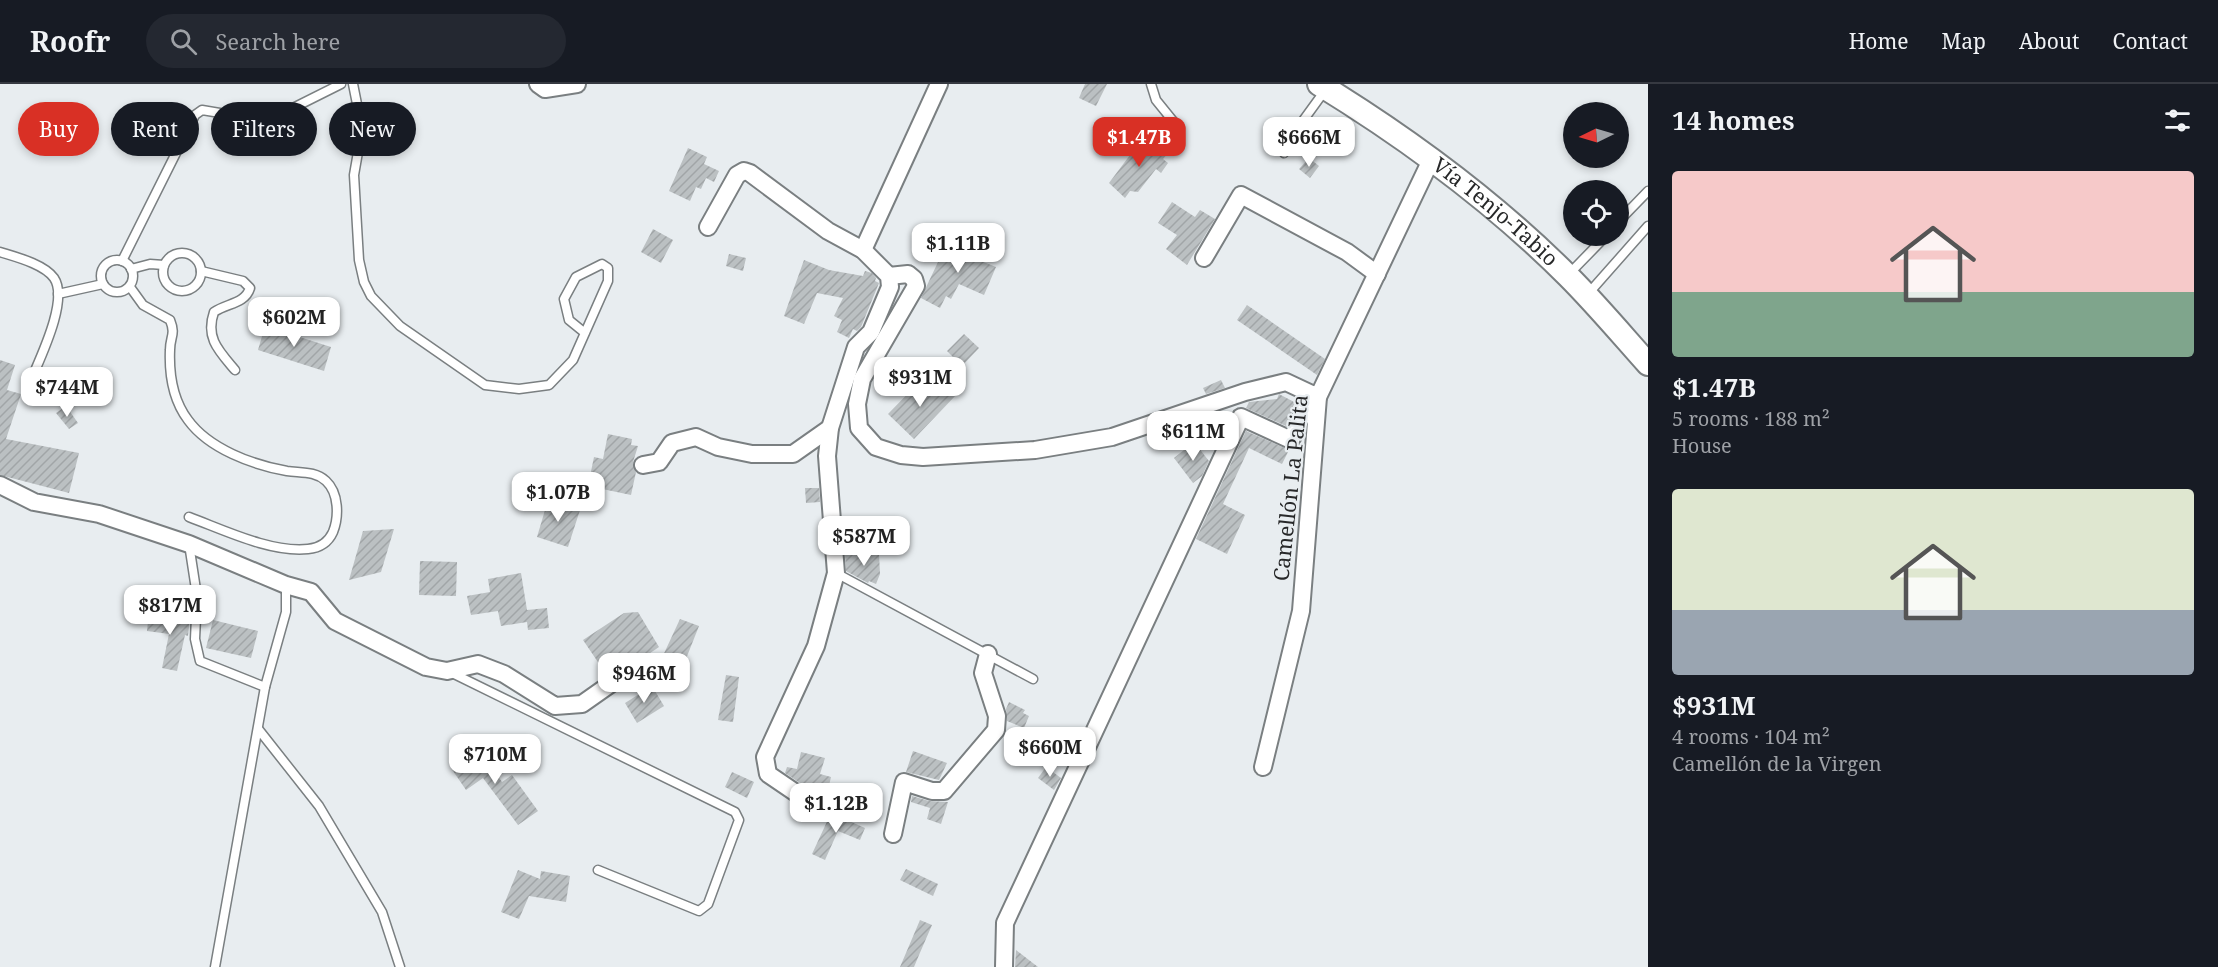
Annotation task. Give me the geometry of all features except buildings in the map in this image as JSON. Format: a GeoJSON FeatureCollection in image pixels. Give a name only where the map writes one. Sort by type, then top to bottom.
{"type":"FeatureCollection","features":[{"type":"Feature","properties":{"kind":"main road","name":"Vía Tenjo-Tabio"},"geometry":{"type":"LineString","coordinates":[[1323,86],[1431,160],[1513,226],[1568,276],[1648,364]]}},
{"type":"Feature","properties":{"kind":"street"},"geometry":{"type":"LineString","coordinates":[[538,84],[545,89],[577,84]]}},
{"type":"Feature","properties":{"kind":"street"},"geometry":{"type":"LineString","coordinates":[[863,250],[939,84]]}},
{"type":"Feature","properties":{"kind":"street","name":"Camellón La Palita"},"geometry":{"type":"LineString","coordinates":[[1263,767],[1301,611],[1315,396],[1377,274],[1431,160]]}},
{"type":"Feature","properties":{"kind":"street"},"geometry":{"type":"LineString","coordinates":[[708,227],[737,175],[744,171],[750,173],[828,231],[863,250],[889,276],[890,287],[871,332],[856,347],[830,428],[827,456],[836,573],[816,646],[765,757],[768,774],[821,810]]}},
{"type":"Feature","properties":{"kind":"street"},"geometry":{"type":"LineString","coordinates":[[1204,258],[1241,195],[1347,252],[1377,274]]}},
{"type":"Feature","properties":{"kind":"street"},"geometry":{"type":"LineString","coordinates":[[889,276],[908,273],[914,279],[916,286],[862,380],[857,404],[859,428],[876,447],[900,455],[923,457],[1035,450],[1112,437],[1245,392],[1286,382],[1315,396],[1291,440],[1241,417],[1005,923],[1004,967]]}},
{"type":"Feature","properties":{"kind":"street"},"geometry":{"type":"LineString","coordinates":[[643,465],[659,462],[672,442],[696,437],[718,447],[752,454],[793,453],[830,428]]}},
{"type":"Feature","properties":{"kind":"street"},"geometry":{"type":"LineString","coordinates":[[0,485],[34,502],[99,514],[189,544],[286,585],[311,592],[334,621],[426,667],[447,671],[478,664],[504,674],[555,706],[582,704],[619,678]]}},
{"type":"Feature","properties":{"kind":"street"},"geometry":{"type":"LineString","coordinates":[[893,834],[904,782],[932,791],[944,791],[996,729],[997,716],[983,673],[988,654]]}},
{"type":"Feature","properties":{"kind":"lane"},"geometry":{"type":"LineString","coordinates":[[122,261],[195,115],[202,110],[262,120],[275,117],[341,84]]}},
{"type":"Feature","properties":{"kind":"lane"},"geometry":{"type":"LineString","coordinates":[[353,84],[362,129],[354,175],[354,209],[359,260],[370,296],[400,326],[485,385],[519,389],[549,385],[573,360],[585,333],[608,281],[608,268],[602,264],[576,277],[564,299],[569,320],[585,333]]}},
{"type":"Feature","properties":{"kind":"lane"},"geometry":{"type":"LineString","coordinates":[[1151,84],[1156,100],[1173,121]]}},
{"type":"Feature","properties":{"kind":"lane"},"geometry":{"type":"LineString","coordinates":[[1284,153],[1289,140],[1314,110],[1323,86]]}},
{"type":"Feature","properties":{"kind":"lane"},"geometry":{"type":"LineString","coordinates":[[1629,211],[1648,191]]}},
{"type":"Feature","properties":{"kind":"lane"},"geometry":{"type":"LineString","coordinates":[[1587,296],[1648,226]]}},
{"type":"Feature","properties":{"kind":"lane"},"geometry":{"type":"LineString","coordinates":[[1568,276],[1596,246]]}},
{"type":"Feature","properties":{"kind":"lane"},"geometry":{"type":"LineString","coordinates":[[0,252],[47,272],[55,279],[58,294],[52,328],[31,380]]}},
{"type":"Feature","properties":{"kind":"lane"},"geometry":{"type":"LineString","coordinates":[[185,253],[196,259],[201,272],[200,278],[192,288],[179,291],[167,284],[163,272],[164,265],[172,255],[185,253]]}},
{"type":"Feature","properties":{"kind":"lane"},"geometry":{"type":"LineString","coordinates":[[122,261],[131,269],[134,275],[130,287],[113,292],[103,284],[102,272],[110,262],[122,261]]}},
{"type":"Feature","properties":{"kind":"lane"},"geometry":{"type":"LineString","coordinates":[[131,269],[150,264],[164,265]]}},
{"type":"Feature","properties":{"kind":"lane"},"geometry":{"type":"LineString","coordinates":[[201,272],[243,281],[250,288],[247,296],[239,302],[214,312],[209,328],[211,338],[235,370]]}},
{"type":"Feature","properties":{"kind":"lane"},"geometry":{"type":"LineString","coordinates":[[58,294],[103,284]]}},
{"type":"Feature","properties":{"kind":"lane"},"geometry":{"type":"LineString","coordinates":[[130,287],[143,305],[170,320],[175,332],[170,346],[170,372],[175,394],[187,419],[206,440],[252,462],[287,471],[312,473],[326,480],[334,491],[337,507],[337,522],[331,536],[319,548],[300,550],[252,541],[189,517]]}},
{"type":"Feature","properties":{"kind":"lane"},"geometry":{"type":"LineString","coordinates":[[189,544],[197,596],[195,639],[200,662],[265,687]]}},
{"type":"Feature","properties":{"kind":"lane"},"geometry":{"type":"LineString","coordinates":[[836,573],[1034,679]]}},
{"type":"Feature","properties":{"kind":"lane"},"geometry":{"type":"LineString","coordinates":[[215,967],[265,687],[286,612],[286,585]]}},
{"type":"Feature","properties":{"kind":"lane"},"geometry":{"type":"LineString","coordinates":[[447,671],[735,812],[739,820],[708,904],[699,911],[598,870]]}},
{"type":"Feature","properties":{"kind":"lane"},"geometry":{"type":"LineString","coordinates":[[259,730],[319,806],[382,912],[400,967]]}}]}
